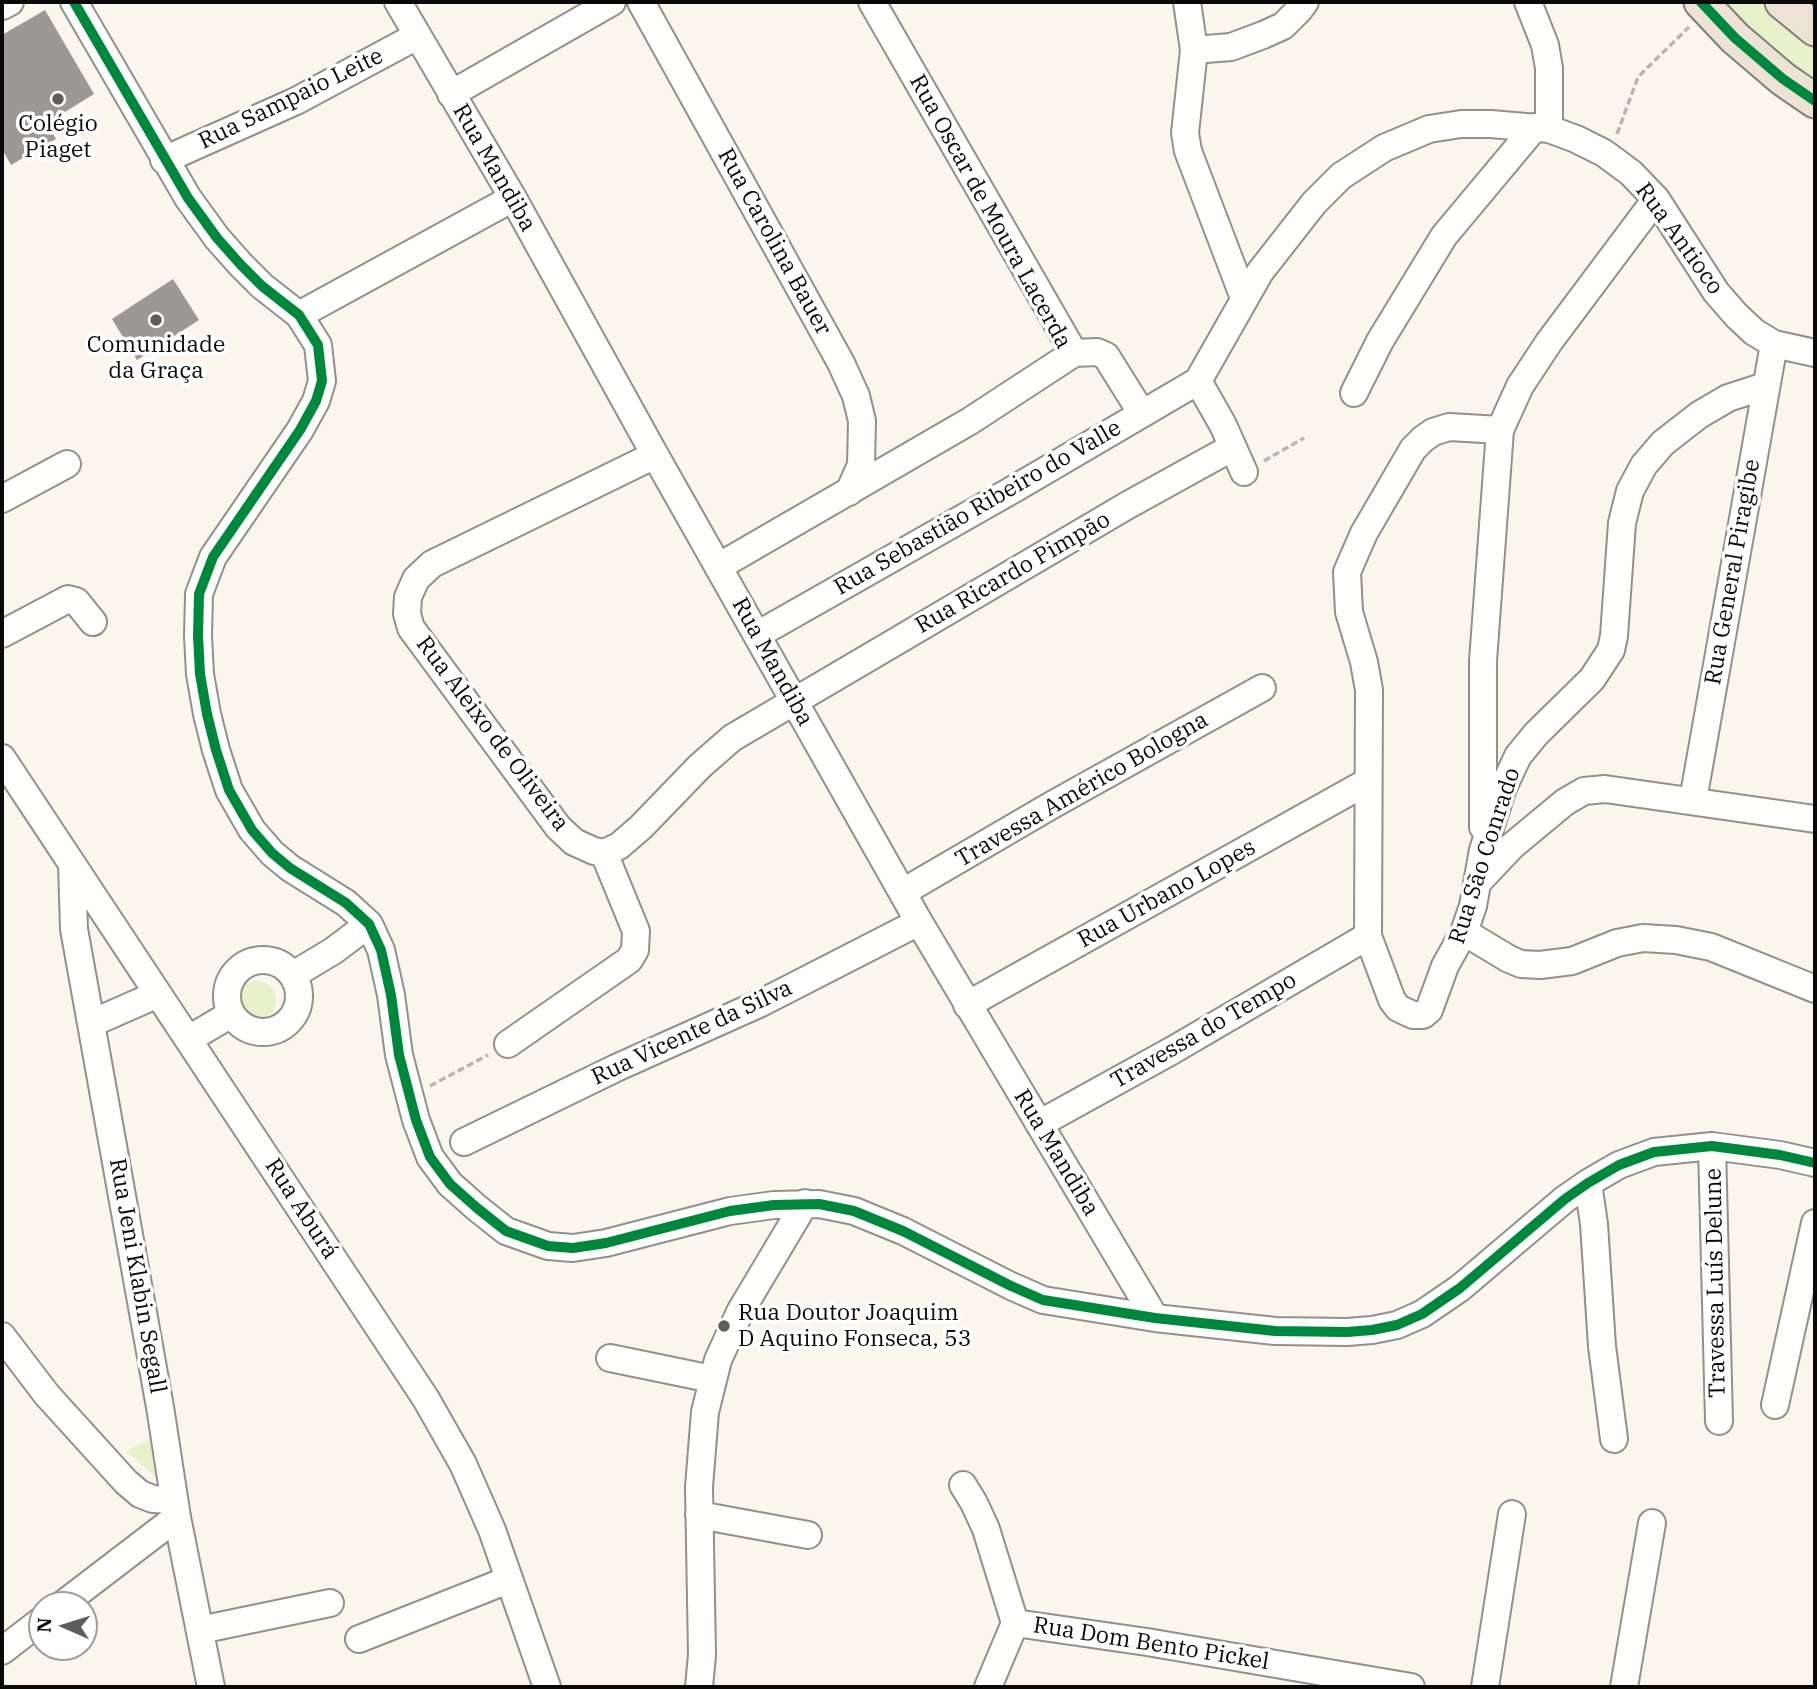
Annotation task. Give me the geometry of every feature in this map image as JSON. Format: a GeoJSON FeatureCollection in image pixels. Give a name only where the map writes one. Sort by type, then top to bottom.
{"type":"FeatureCollection","features":[{"type":"Feature","properties":{"kind":"main road"},"geometry":{"type":"LineString","coordinates":[[1697,13],[1735,38],[1783,79],[1815,101]]}},
{"type":"Feature","properties":{"kind":"street"},"geometry":{"type":"LineString","coordinates":[[2,6],[10,2]]}},
{"type":"Feature","properties":{"kind":"street"},"geometry":{"type":"LineString","coordinates":[[74,2],[188,198],[217,238],[262,286],[299,315],[318,345],[322,381],[316,401],[300,430],[213,557],[199,594],[200,674],[216,750],[229,790],[252,830],[272,853],[290,868],[346,903],[369,924],[381,950],[399,1055],[430,1157],[450,1184],[506,1231],[548,1246],[573,1248],[606,1243],[730,1211],[805,1203],[854,1211],[904,1231],[1043,1300],[1155,1318],[1275,1331],[1347,1332],[1397,1325],[1422,1314],[1460,1288],[1588,1183],[1619,1165],[1654,1152],[1712,1146],[1780,1155],[1815,1163]]}},
{"type":"Feature","properties":{"kind":"street","name":"Rua Mandiba"},"geometry":{"type":"LineString","coordinates":[[398,2],[513,198],[919,922],[1155,1318]]}},
{"type":"Feature","properties":{"kind":"street","name":"Rua Carolina Bauer"},"geometry":{"type":"LineString","coordinates":[[641,2],[841,363],[856,396],[862,421],[861,465],[849,492]]}},
{"type":"Feature","properties":{"kind":"street","name":"Rua Oscar de Moura Lacerda"},"geometry":{"type":"LineString","coordinates":[[718,567],[970,421],[1074,353],[872,2]]}},
{"type":"Feature","properties":{"kind":"street"},"geometry":{"type":"LineString","coordinates":[[1187,2],[1194,50],[1185,133],[1188,151],[1244,298]]}},
{"type":"Feature","properties":{"kind":"street"},"geometry":{"type":"LineString","coordinates":[[1194,50],[1231,47],[1283,26],[1305,2]]}},
{"type":"Feature","properties":{"kind":"street"},"geometry":{"type":"LineString","coordinates":[[1354,393],[1380,341],[1444,236],[1542,128],[1547,57],[1528,2]]}},
{"type":"Feature","properties":{"kind":"street"},"geometry":{"type":"LineString","coordinates":[[451,94],[608,3]]}},
{"type":"Feature","properties":{"kind":"street","name":"Rua Sampaio Leite"},"geometry":{"type":"LineString","coordinates":[[164,160],[296,101],[416,36]]}},
{"type":"Feature","properties":{"kind":"street","name":"Rua Antioco"},"geometry":{"type":"LineString","coordinates":[[1198,381],[1260,272],[1314,202],[1341,176],[1384,148],[1429,130],[1461,124],[1542,128],[1576,139],[1604,153],[1631,173],[1656,199],[1716,292],[1754,332],[1774,344],[1815,353]]}},
{"type":"Feature","properties":{"kind":"street"},"geometry":{"type":"LineString","coordinates":[[299,315],[513,198]]}},
{"type":"Feature","properties":{"kind":"street"},"geometry":{"type":"LineString","coordinates":[[1483,850],[1483,661],[1500,430],[1520,386],[1549,342],[1656,199]]}},
{"type":"Feature","properties":{"kind":"street","name":"Rua General Piragibe"},"geometry":{"type":"LineString","coordinates":[[1693,800],[1774,344]]}},
{"type":"Feature","properties":{"kind":"street"},"geometry":{"type":"LineString","coordinates":[[1074,353],[1097,352],[1106,356],[1141,412]]}},
{"type":"Feature","properties":{"kind":"street"},"geometry":{"type":"LineString","coordinates":[[1198,381],[1244,472]]}},
{"type":"Feature","properties":{"kind":"street","name":"Rua Sebastião Ribeiro do Valle"},"geometry":{"type":"LineString","coordinates":[[757,635],[1198,381]]}},
{"type":"Feature","properties":{"kind":"street","name":"Rua São Conrado"},"geometry":{"type":"LineString","coordinates":[[1368,936],[1388,991],[1398,1008],[1413,1014],[1423,1014],[1429,1010],[1446,966],[1464,932],[1478,883],[1483,850],[1503,788],[1518,756],[1536,734],[1592,679],[1611,650],[1622,523],[1630,491],[1644,465],[1663,443],[1699,415],[1728,398],[1765,387]]}},
{"type":"Feature","properties":{"kind":"street"},"geometry":{"type":"LineString","coordinates":[[1368,936],[1369,690],[1364,662],[1349,612],[1347,572],[1352,558],[1413,449],[1423,439],[1433,432],[1449,427],[1500,430]]}},
{"type":"Feature","properties":{"kind":"street","name":"Rua Ricardo Pimpão"},"geometry":{"type":"LineString","coordinates":[[793,701],[1128,505],[1233,447]]}},
{"type":"Feature","properties":{"kind":"street","name":"Rua Aleixo de Oliveira"},"geometry":{"type":"LineString","coordinates":[[604,853],[584,848],[558,827],[411,628],[407,614],[408,597],[416,579],[432,564],[655,455]]}},
{"type":"Feature","properties":{"kind":"street"},"geometry":{"type":"LineString","coordinates":[[2,499],[67,464]]}},
{"type":"Feature","properties":{"kind":"street"},"geometry":{"type":"LineString","coordinates":[[2,635],[68,599],[76,601],[93,622]]}},
{"type":"Feature","properties":{"kind":"street","name":"Travessa Américo Bologna"},"geometry":{"type":"LineString","coordinates":[[903,892],[1262,688]]}},
{"type":"Feature","properties":{"kind":"street"},"geometry":{"type":"LineString","coordinates":[[508,1044],[629,960],[635,950],[636,931],[604,853],[619,846],[641,827],[719,748],[793,701]]}},
{"type":"Feature","properties":{"kind":"street","name":"Rua Aburá"},"geometry":{"type":"LineString","coordinates":[[2,758],[426,1399],[463,1464],[492,1530],[547,1687]]}},
{"type":"Feature","properties":{"kind":"street","name":"Rua Urbano Lopes"},"geometry":{"type":"LineString","coordinates":[[967,1005],[1367,782]]}},
{"type":"Feature","properties":{"kind":"street"},"geometry":{"type":"LineString","coordinates":[[1478,883],[1512,846],[1565,802],[1584,792],[1605,789],[1815,819]]}},
{"type":"Feature","properties":{"kind":"street","name":"Rua Jeni Klabin Segall"},"geometry":{"type":"LineString","coordinates":[[72,864],[74,929],[176,1509],[211,1687]]}},
{"type":"Feature","properties":{"kind":"street","name":"Rua Vicente da Silva"},"geometry":{"type":"LineString","coordinates":[[464,1142],[616,1068],[761,1003],[919,922]]}},
{"type":"Feature","properties":{"kind":"street"},"geometry":{"type":"LineString","coordinates":[[293,975],[333,951],[369,924]]}},
{"type":"Feature","properties":{"kind":"street"},"geometry":{"type":"LineString","coordinates":[[1464,932],[1509,959],[1521,964],[1540,965],[1572,961],[1617,943],[1643,938],[1676,940],[1711,947],[1815,989]]}},
{"type":"Feature","properties":{"kind":"street","name":"Travessa do Tempo"},"geometry":{"type":"LineString","coordinates":[[1039,1124],[1368,936]]}},
{"type":"Feature","properties":{"kind":"street"},"geometry":{"type":"LineString","coordinates":[[265,960],[276,962],[293,975],[300,995],[294,1016],[287,1024],[268,1033],[257,1032],[247,1029],[232,1014],[227,993],[236,972],[244,965],[265,960]]}},
{"type":"Feature","properties":{"kind":"street"},"geometry":{"type":"LineString","coordinates":[[92,1023],[158,994]]}},
{"type":"Feature","properties":{"kind":"street"},"geometry":{"type":"LineString","coordinates":[[189,1039],[232,1014]]}},
{"type":"Feature","properties":{"kind":"street","name":"Travessa Luís Delune"},"geometry":{"type":"LineString","coordinates":[[1712,1146],[1719,1421]]}},
{"type":"Feature","properties":{"kind":"street"},"geometry":{"type":"LineString","coordinates":[[1588,1183],[1594,1224],[1602,1346],[1614,1439]]}},
{"type":"Feature","properties":{"kind":"street"},"geometry":{"type":"LineString","coordinates":[[699,1687],[702,1656],[699,1515],[702,1433],[712,1379],[740,1312],[805,1203]]}},
{"type":"Feature","properties":{"kind":"street"},"geometry":{"type":"LineString","coordinates":[[1775,1405],[1815,1223]]}},
{"type":"Feature","properties":{"kind":"street"},"geometry":{"type":"LineString","coordinates":[[2,1336],[47,1395],[126,1482],[140,1494],[176,1509],[79,1591]]}},
{"type":"Feature","properties":{"kind":"street"},"geometry":{"type":"LineString","coordinates":[[610,1358],[712,1379]]}},
{"type":"Feature","properties":{"kind":"street","name":"Rua Dom Bento Pickel"},"geometry":{"type":"LineString","coordinates":[[963,1485],[986,1529],[1016,1623],[988,1687]]}},
{"type":"Feature","properties":{"kind":"street"},"geometry":{"type":"LineString","coordinates":[[1485,1687],[1511,1514]]}},
{"type":"Feature","properties":{"kind":"street"},"geometry":{"type":"LineString","coordinates":[[699,1515],[808,1535]]}},
{"type":"Feature","properties":{"kind":"street"},"geometry":{"type":"LineString","coordinates":[[1624,1687],[1652,1523]]}},
{"type":"Feature","properties":{"kind":"street"},"geometry":{"type":"LineString","coordinates":[[359,1639],[508,1580]]}},
{"type":"Feature","properties":{"kind":"street"},"geometry":{"type":"LineString","coordinates":[[200,1630],[330,1603]]}},
{"type":"Feature","properties":{"kind":"street","name":"Rua Dom Bento Pickel"},"geometry":{"type":"LineString","coordinates":[[1016,1623],[1147,1642],[1411,1687]]}},
{"type":"Feature","properties":{"kind":"street"},"geometry":{"type":"LineString","coordinates":[[2,1651],[28,1631]]}},
{"type":"Feature","properties":{"kind":"path"},"geometry":{"type":"LineString","coordinates":[[1617,134],[1638,77],[1697,13]]}},
{"type":"Feature","properties":{"kind":"path"},"geometry":{"type":"LineString","coordinates":[[1244,472],[1304,438]]}},
{"type":"Feature","properties":{"kind":"path"},"geometry":{"type":"LineString","coordinates":[[410,1097],[508,1044]]}},
{"type":"Feature","properties":{"kind":"green space"},"geometry":{"type":"Polygon","coordinates":[[[1722,2],[1769,2],[1815,38],[1815,85],[1760,43],[1722,2]]]}},
{"type":"Feature","properties":{"kind":"green space"},"geometry":{"type":"Polygon","coordinates":[[[257,981],[270,987],[276,1000],[270,1013],[257,1019],[244,1013],[238,1000],[244,987],[257,981]]]}},
{"type":"Feature","properties":{"kind":"green space"},"geometry":{"type":"Polygon","coordinates":[[[150,1439],[160,1480],[126,1451],[150,1439]]]}},
{"type":"Feature","properties":{"kind":"building"},"geometry":{"type":"Polygon","coordinates":[[[45,10],[94,94],[47,123],[56,139],[11,165],[2,149],[2,35],[45,10]]]}},
{"type":"Feature","properties":{"kind":"building","name":"Comunidade da Graça"},"geometry":{"type":"Polygon","coordinates":[[[173,279],[199,320],[137,360],[112,319],[173,279]]]}},
{"type":"Feature","properties":{"kind":"cycle path"},"geometry":{"type":"LineString","coordinates":[[74,2],[188,198],[241,265],[262,286],[299,315],[318,345],[322,381],[316,401],[300,430],[213,557],[199,594],[200,674],[207,714],[229,790],[252,830],[272,853],[290,868],[346,903],[369,924],[381,950],[391,995],[399,1055],[416,1120],[430,1157],[450,1184],[506,1231],[548,1246],[573,1248],[606,1243],[730,1211],[774,1205],[819,1204],[854,1211],[903,1231],[1043,1300],[1155,1318],[1275,1331],[1347,1332],[1397,1325],[1422,1314],[1460,1288],[1565,1199],[1619,1165],[1654,1152],[1712,1146],[1780,1155],[1815,1163]]}},
{"type":"Feature","properties":{"kind":"cycle path"},"geometry":{"type":"LineString","coordinates":[[1701,2],[1735,38],[1783,79],[1815,101]]}},
{"type":"Feature","properties":{"kind":"place","name":"Colégio Piaget"},"geometry":{"type":"Point","coordinates":[58,99]}},
{"type":"Feature","properties":{"kind":"place","name":"Comunidade da Graça"},"geometry":{"type":"Point","coordinates":[156,320]}},
{"type":"Feature","properties":{"kind":"place","name":"Rua Doutor Joaquim D Aquino Fonseca, 53"},"geometry":{"type":"Point","coordinates":[724,1326]}}]}
